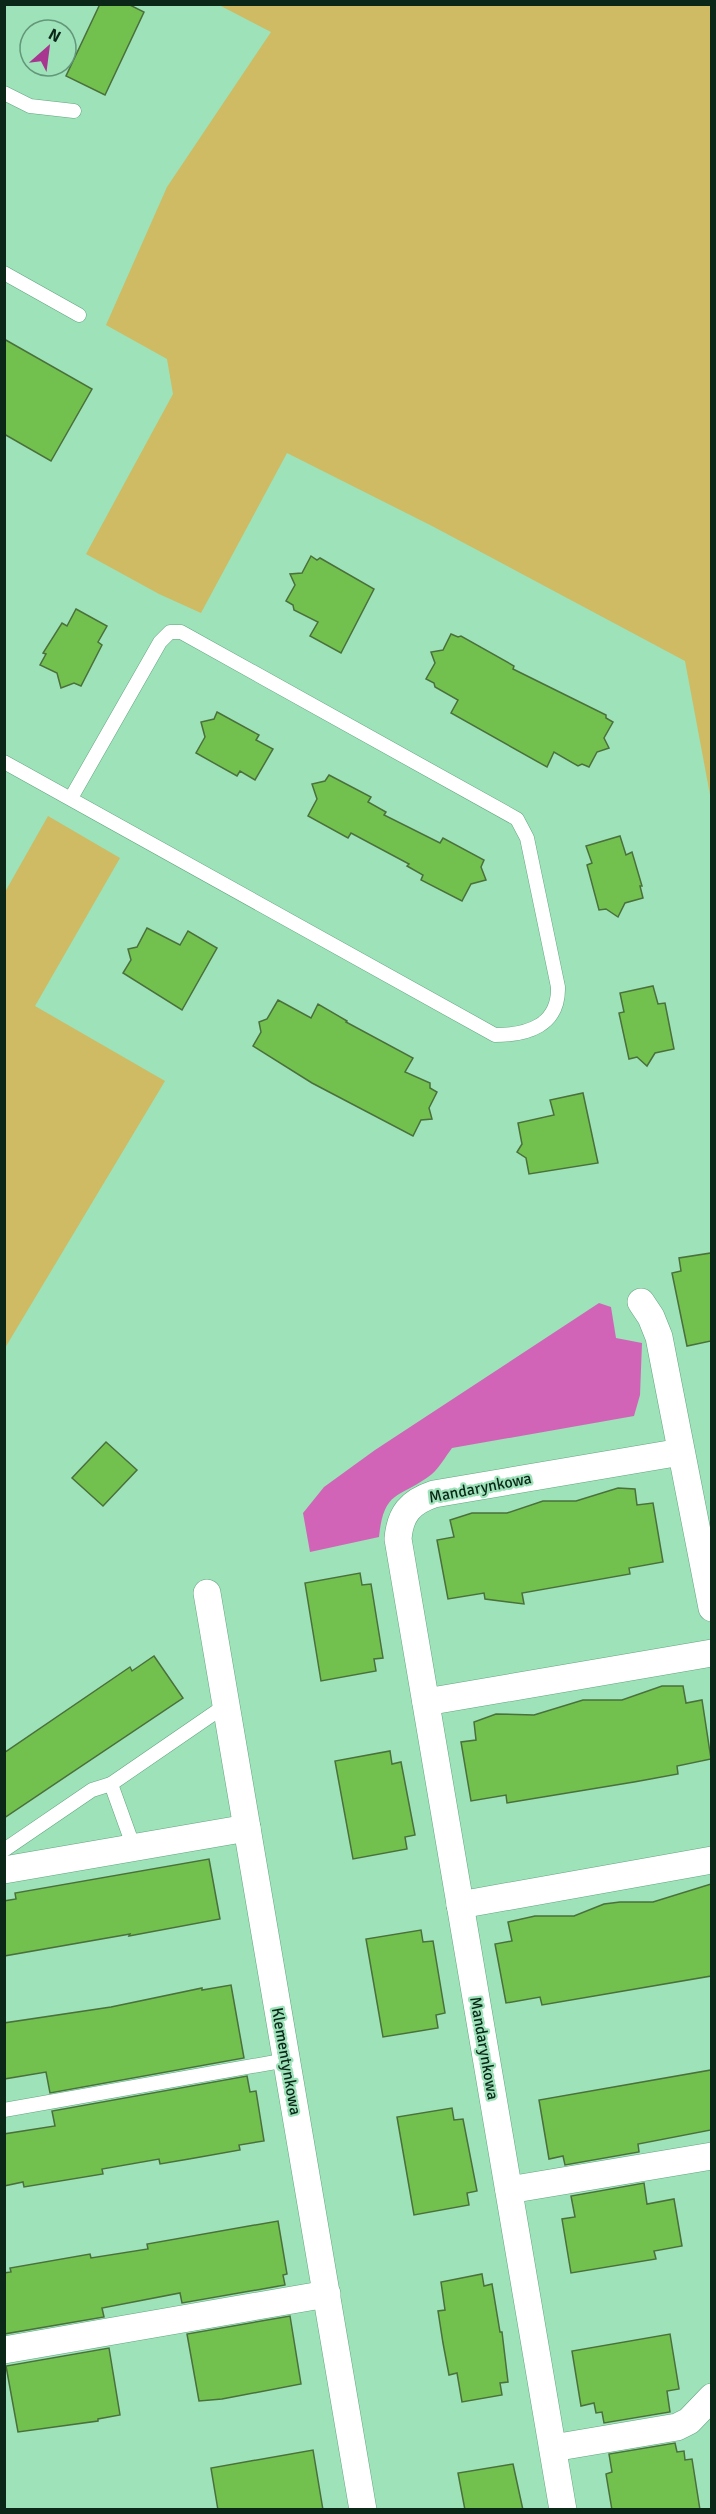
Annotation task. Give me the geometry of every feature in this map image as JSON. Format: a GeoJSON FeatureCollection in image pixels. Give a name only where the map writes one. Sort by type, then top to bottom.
{"type":"FeatureCollection","features":[{"type":"Feature","properties":{"kind":"street"},"geometry":{"type":"LineString","coordinates":[[641,1302],[651,1317],[659,1338],[711,1608]]}},
{"type":"Feature","properties":{"kind":"street","name":"Mandarynkowa"},"geometry":{"type":"LineString","coordinates":[[564,2510],[398,1539],[399,1523],[408,1508],[419,1499],[434,1494],[681,1452]]}},
{"type":"Feature","properties":{"kind":"street","name":"Klementynkowa"},"geometry":{"type":"LineString","coordinates":[[207,1593],[363,2510]]}},
{"type":"Feature","properties":{"kind":"street"},"geometry":{"type":"LineString","coordinates":[[426,1702],[711,1653]]}},
{"type":"Feature","properties":{"kind":"street"},"geometry":{"type":"LineString","coordinates":[[4,1870],[247,1828]]}},
{"type":"Feature","properties":{"kind":"street"},"geometry":{"type":"LineString","coordinates":[[460,1905],[711,1860]]}},
{"type":"Feature","properties":{"kind":"street"},"geometry":{"type":"LineString","coordinates":[[509,2190],[711,2156]]}},
{"type":"Feature","properties":{"kind":"street"},"geometry":{"type":"LineString","coordinates":[[4,2350],[327,2294]]}},
{"type":"Feature","properties":{"kind":"street"},"geometry":{"type":"LineString","coordinates":[[553,2448],[677,2427],[689,2421],[711,2397]]}},
{"type":"Feature","properties":{"kind":"lane"},"geometry":{"type":"LineString","coordinates":[[4,93],[30,106],[74,111]]}},
{"type":"Feature","properties":{"kind":"lane"},"geometry":{"type":"LineString","coordinates":[[4,273],[79,315]]}},
{"type":"Feature","properties":{"kind":"lane"},"geometry":{"type":"LineString","coordinates":[[4,762],[495,1035],[519,1035],[535,1029],[548,1019],[555,1007],[558,987],[527,838],[522,824],[517,819],[181,632],[170,632],[160,642],[71,798]]}},
{"type":"Feature","properties":{"kind":"lane"},"geometry":{"type":"LineString","coordinates":[[4,1850],[92,1790],[111,1784],[226,1705]]}},
{"type":"Feature","properties":{"kind":"lane"},"geometry":{"type":"LineString","coordinates":[[111,1784],[134,1848]]}},
{"type":"Feature","properties":{"kind":"lane"},"geometry":{"type":"LineString","coordinates":[[4,2110],[287,2060]]}},
{"type":"Feature","properties":{"kind":"shaded area"},"geometry":{"type":"Polygon","coordinates":[[[219,5],[711,5],[711,800],[685,661],[432,526],[287,453],[201,613],[159,594],[86,554],[173,394],[167,359],[106,325],[167,187],[271,32],[219,5]]]}},
{"type":"Feature","properties":{"kind":"shaded area"},"geometry":{"type":"Polygon","coordinates":[[[48,816],[120,858],[35,1006],[165,1081],[5,1348],[5,892],[48,816]]]}},
{"type":"Feature","properties":{"kind":"shaded area"},"geometry":{"type":"Polygon","coordinates":[[[599,1303],[611,1307],[616,1338],[642,1343],[640,1395],[634,1416],[452,1448],[432,1474],[395,1496],[390,1502],[381,1521],[379,1537],[310,1552],[303,1513],[324,1487],[375,1450],[599,1303]]]}},
{"type":"Feature","properties":{"kind":"building"},"geometry":{"type":"Polygon","coordinates":[[[100,4],[128,4],[144,12],[105,95],[70,78],[78,78],[78,51],[100,4]]]}},
{"type":"Feature","properties":{"kind":"building"},"geometry":{"type":"Polygon","coordinates":[[[4,339],[92,389],[51,461],[4,434],[4,339]]]}},
{"type":"Feature","properties":{"kind":"building"},"geometry":{"type":"Polygon","coordinates":[[[311,556],[317,560],[320,558],[374,589],[341,653],[310,636],[318,622],[294,610],[293,605],[286,601],[295,585],[290,574],[302,573],[311,556]]]}},
{"type":"Feature","properties":{"kind":"building"},"geometry":{"type":"Polygon","coordinates":[[[76,609],[107,626],[98,642],[102,645],[81,686],[74,683],[61,688],[57,673],[40,665],[46,654],[43,653],[62,623],[67,626],[76,609]]]}},
{"type":"Feature","properties":{"kind":"building"},"geometry":{"type":"Polygon","coordinates":[[[451,634],[461,636],[514,666],[513,669],[606,715],[606,718],[613,722],[604,738],[609,748],[597,752],[589,767],[582,764],[578,766],[554,752],[547,767],[451,713],[458,700],[426,679],[435,663],[431,652],[443,650],[451,634]]]}},
{"type":"Feature","properties":{"kind":"building"},"geometry":{"type":"Polygon","coordinates":[[[217,712],[259,735],[256,740],[273,749],[255,780],[240,771],[237,776],[196,753],[205,737],[201,722],[214,719],[217,712]]]}},
{"type":"Feature","properties":{"kind":"building"},"geometry":{"type":"Polygon","coordinates":[[[329,775],[371,797],[368,802],[386,812],[384,815],[440,843],[443,838],[484,860],[481,867],[486,880],[471,884],[462,901],[421,880],[423,875],[407,866],[409,864],[351,833],[348,838],[308,816],[317,799],[312,784],[325,781],[329,775]]]}},
{"type":"Feature","properties":{"kind":"building"},"geometry":{"type":"Polygon","coordinates":[[[620,836],[626,855],[632,852],[642,886],[640,886],[643,898],[625,903],[618,917],[606,909],[599,910],[587,865],[592,863],[586,846],[620,836]]]}},
{"type":"Feature","properties":{"kind":"building"},"geometry":{"type":"Polygon","coordinates":[[[147,928],[180,945],[188,931],[217,948],[182,1010],[123,973],[131,960],[128,949],[137,947],[147,928]]]}},
{"type":"Feature","properties":{"kind":"building"},"geometry":{"type":"Polygon","coordinates":[[[653,986],[658,1004],[665,1003],[674,1049],[655,1053],[647,1066],[637,1057],[629,1059],[619,1013],[624,1012],[620,993],[653,986]]]}},
{"type":"Feature","properties":{"kind":"building"},"geometry":{"type":"Polygon","coordinates":[[[278,1000],[311,1018],[318,1004],[346,1022],[413,1058],[405,1072],[430,1083],[430,1088],[437,1092],[429,1108],[432,1119],[421,1120],[413,1136],[312,1083],[253,1046],[261,1032],[259,1022],[267,1019],[278,1000]]]}},
{"type":"Feature","properties":{"kind":"building"},"geometry":{"type":"Polygon","coordinates":[[[583,1093],[598,1163],[529,1174],[526,1158],[517,1152],[522,1144],[518,1123],[554,1115],[550,1100],[583,1093]]]}},
{"type":"Feature","properties":{"kind":"building"},"geometry":{"type":"Polygon","coordinates":[[[711,1253],[711,1341],[687,1346],[672,1273],[681,1271],[679,1258],[711,1253]]]}},
{"type":"Feature","properties":{"kind":"building"},"geometry":{"type":"Polygon","coordinates":[[[106,1442],[137,1470],[103,1506],[72,1478],[106,1442]]]}},
{"type":"Feature","properties":{"kind":"building"},"geometry":{"type":"Polygon","coordinates":[[[618,1488],[635,1489],[637,1505],[653,1503],[663,1562],[629,1568],[630,1574],[522,1593],[524,1604],[485,1599],[484,1593],[448,1599],[437,1540],[454,1537],[450,1520],[472,1513],[507,1513],[543,1501],[576,1501],[618,1488]]]}},
{"type":"Feature","properties":{"kind":"building"},"geometry":{"type":"Polygon","coordinates":[[[360,1573],[362,1585],[371,1584],[383,1658],[374,1659],[376,1671],[321,1681],[305,1583],[360,1573]]]}},
{"type":"Feature","properties":{"kind":"building"},"geometry":{"type":"Polygon","coordinates":[[[154,1656],[183,1698],[4,1818],[4,1753],[130,1667],[132,1671],[154,1656]]]}},
{"type":"Feature","properties":{"kind":"building"},"geometry":{"type":"Polygon","coordinates":[[[662,1686],[683,1686],[686,1703],[702,1700],[711,1759],[677,1766],[678,1774],[634,1782],[507,1803],[506,1795],[471,1801],[461,1742],[476,1740],[474,1722],[496,1714],[534,1715],[583,1700],[622,1700],[662,1686]]]}},
{"type":"Feature","properties":{"kind":"building"},"geometry":{"type":"Polygon","coordinates":[[[390,1751],[392,1764],[401,1762],[415,1835],[405,1837],[407,1849],[353,1859],[335,1761],[390,1751]]]}},
{"type":"Feature","properties":{"kind":"building"},"geometry":{"type":"Polygon","coordinates":[[[209,1859],[220,1919],[4,1956],[4,1901],[16,1899],[15,1893],[209,1859]]]}},
{"type":"Feature","properties":{"kind":"building"},"geometry":{"type":"Polygon","coordinates":[[[711,1884],[711,1976],[542,2005],[540,1997],[506,2003],[495,1944],[512,1941],[508,1922],[535,1916],[574,1916],[604,1904],[653,1902],[711,1884]]]}},
{"type":"Feature","properties":{"kind":"building"},"geometry":{"type":"Polygon","coordinates":[[[421,1930],[423,1942],[433,1941],[445,2013],[436,2015],[438,2028],[383,2037],[366,1939],[421,1930]]]}},
{"type":"Feature","properties":{"kind":"building"},"geometry":{"type":"Polygon","coordinates":[[[231,1985],[244,2058],[50,2093],[46,2072],[4,2079],[4,2023],[111,2007],[202,1988],[202,1990],[231,1985]]]}},
{"type":"Feature","properties":{"kind":"building"},"geometry":{"type":"Polygon","coordinates":[[[711,2070],[711,2130],[638,2144],[639,2152],[565,2165],[563,2156],[549,2159],[539,2100],[711,2070]]]}},
{"type":"Feature","properties":{"kind":"building"},"geometry":{"type":"Polygon","coordinates":[[[247,2076],[250,2092],[256,2091],[264,2141],[239,2145],[240,2150],[189,2159],[160,2164],[159,2159],[102,2169],[103,2174],[24,2187],[23,2182],[4,2186],[4,2134],[55,2126],[52,2111],[247,2076]]]}},
{"type":"Feature","properties":{"kind":"building"},"geometry":{"type":"Polygon","coordinates":[[[452,2108],[454,2120],[463,2119],[477,2191],[467,2193],[469,2205],[414,2215],[397,2117],[452,2108]]]}},
{"type":"Feature","properties":{"kind":"building"},"geometry":{"type":"Polygon","coordinates":[[[644,2183],[647,2204],[674,2199],[682,2246],[654,2251],[656,2259],[571,2273],[562,2219],[575,2217],[571,2196],[644,2183]]]}},
{"type":"Feature","properties":{"kind":"building"},"geometry":{"type":"Polygon","coordinates":[[[278,2221],[287,2274],[283,2275],[285,2285],[182,2303],[180,2293],[102,2308],[104,2317],[4,2334],[4,2273],[11,2272],[10,2268],[90,2254],[91,2258],[148,2249],[147,2244],[278,2221]]]}},
{"type":"Feature","properties":{"kind":"building"},"geometry":{"type":"Polygon","coordinates":[[[482,2274],[484,2286],[492,2284],[500,2332],[502,2332],[508,2382],[500,2383],[502,2395],[462,2402],[457,2373],[449,2375],[443,2343],[438,2311],[445,2310],[441,2282],[482,2274]]]}},
{"type":"Feature","properties":{"kind":"building"},"geometry":{"type":"Polygon","coordinates":[[[290,2316],[301,2384],[222,2399],[199,2401],[187,2334],[290,2316]]]}},
{"type":"Feature","properties":{"kind":"building"},"geometry":{"type":"Polygon","coordinates":[[[670,2334],[679,2389],[667,2391],[670,2412],[604,2423],[602,2412],[596,2413],[594,2403],[581,2406],[572,2351],[670,2334]]]}},
{"type":"Feature","properties":{"kind":"building"},"geometry":{"type":"Polygon","coordinates":[[[109,2348],[120,2415],[98,2419],[98,2421],[18,2432],[6,2366],[109,2348]]]}},
{"type":"Feature","properties":{"kind":"building"},"geometry":{"type":"Polygon","coordinates":[[[675,2443],[677,2452],[684,2451],[685,2460],[692,2459],[700,2510],[612,2510],[606,2474],[612,2472],[609,2454],[675,2443]]]}},
{"type":"Feature","properties":{"kind":"building"},"geometry":{"type":"Polygon","coordinates":[[[313,2450],[323,2510],[218,2510],[211,2468],[313,2450]]]}},
{"type":"Feature","properties":{"kind":"building"},"geometry":{"type":"Polygon","coordinates":[[[513,2464],[523,2510],[465,2510],[458,2473],[513,2464]]]}}]}
